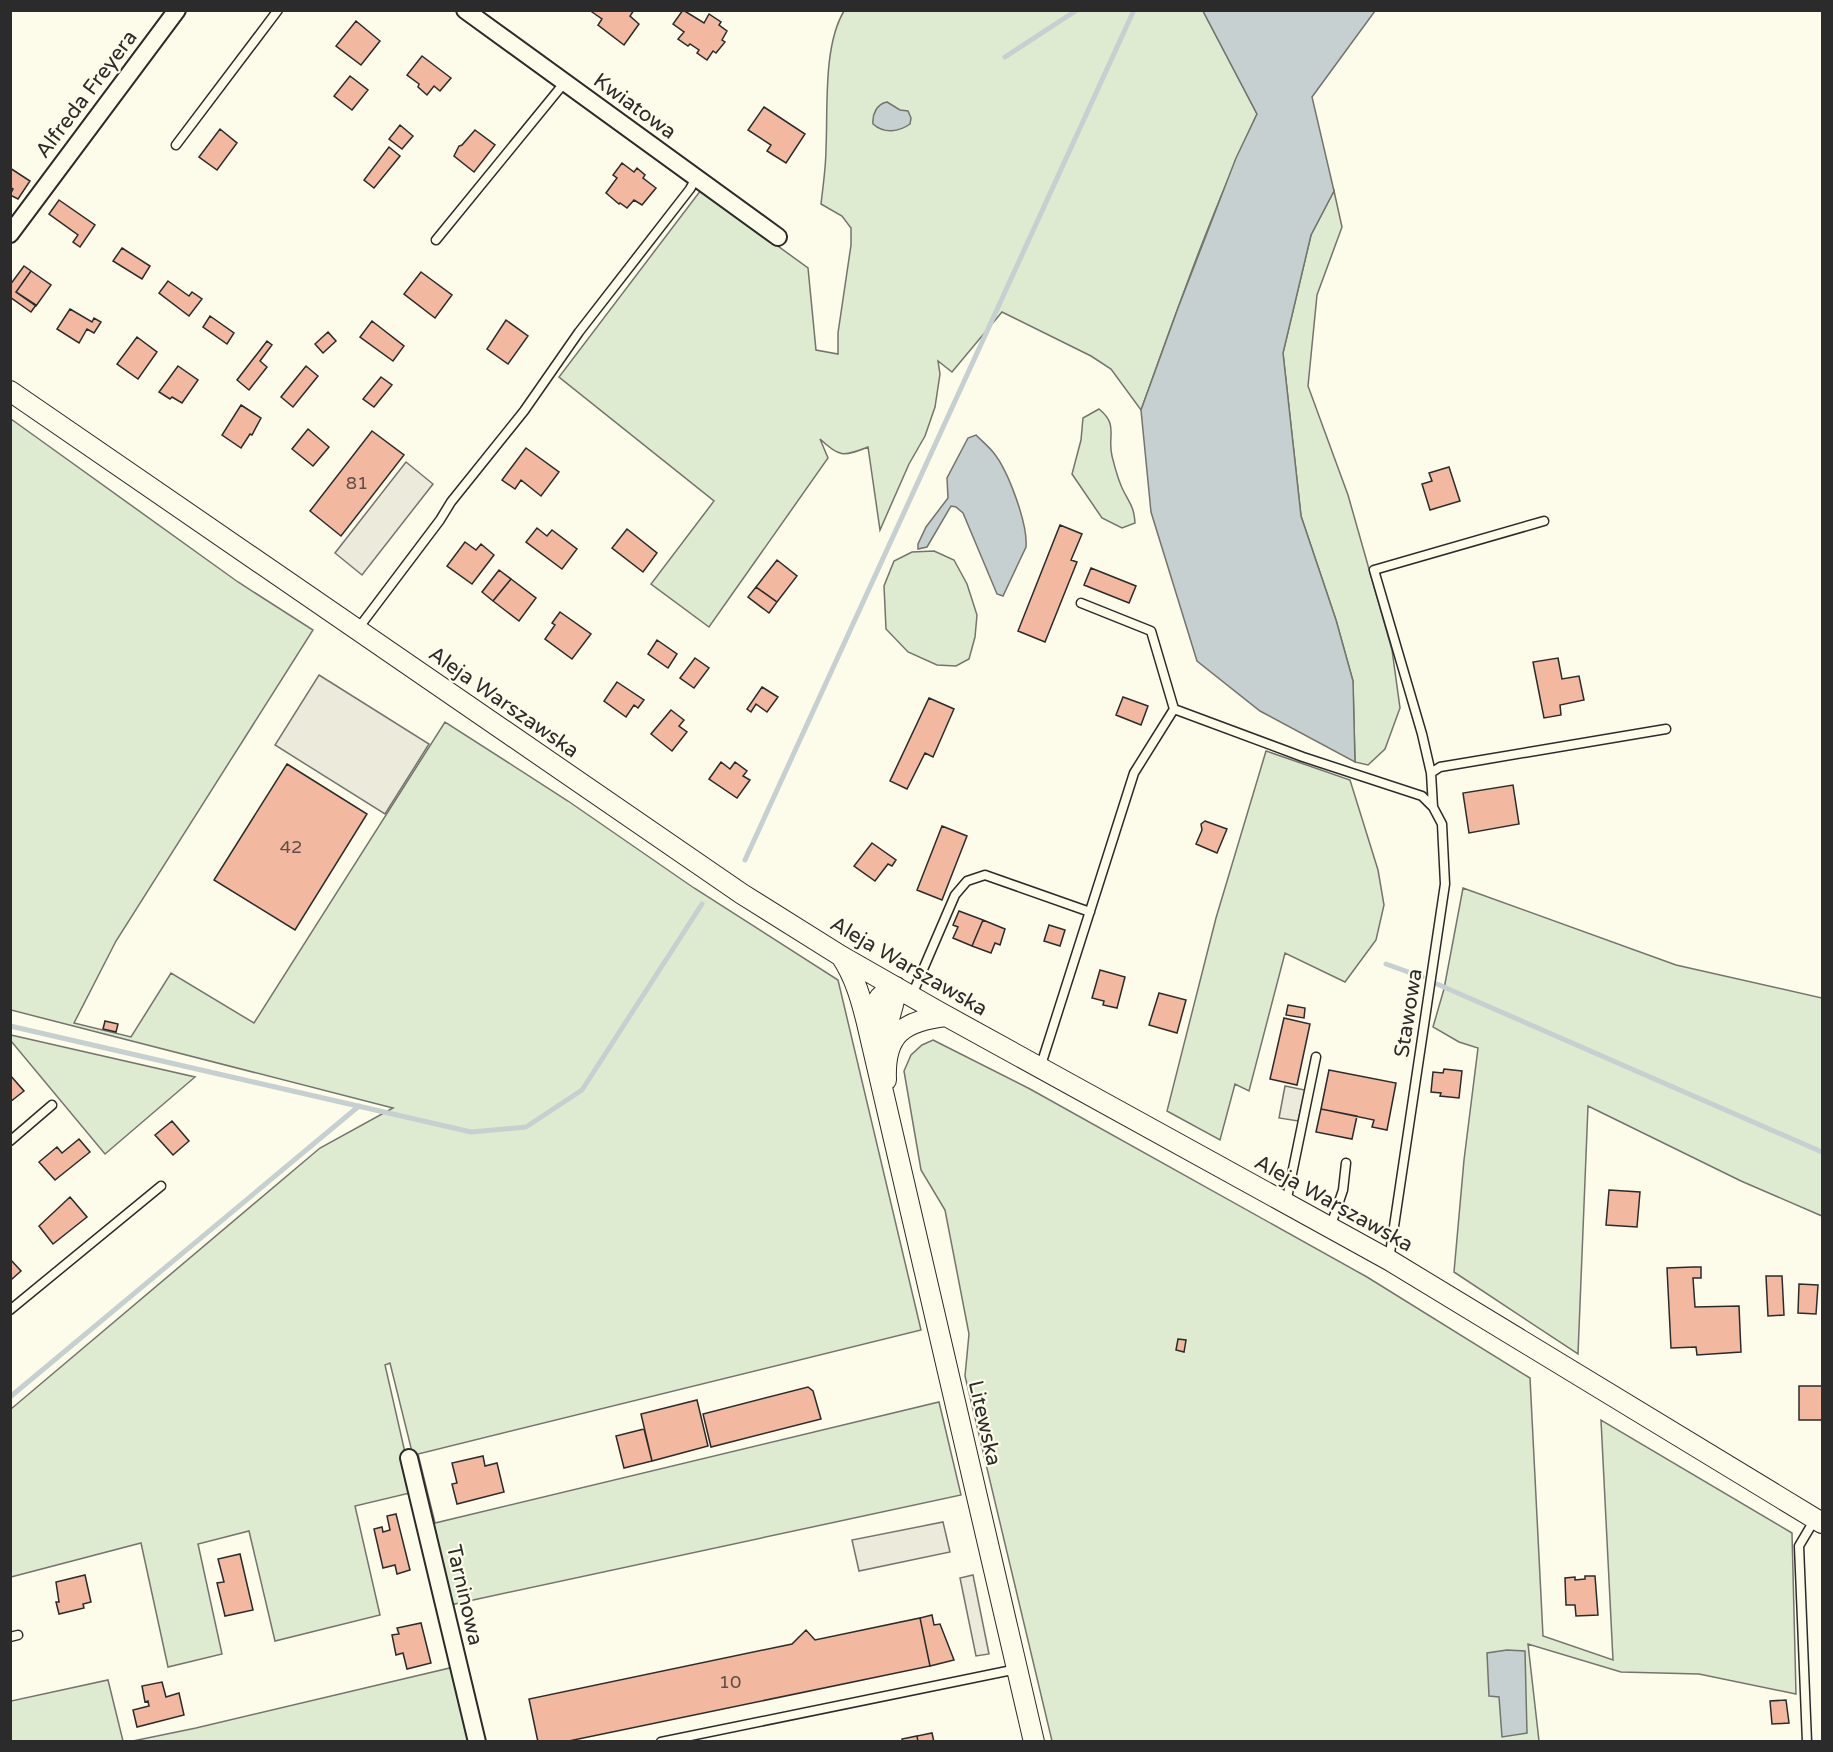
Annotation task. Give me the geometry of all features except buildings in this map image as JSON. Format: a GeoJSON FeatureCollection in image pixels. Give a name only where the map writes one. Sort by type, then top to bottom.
{"type":"FeatureCollection","features":[{"type":"Feature","properties":{"kind":"street","name":"Alfreda Freyera"},"geometry":{"type":"LineString","coordinates":[[10,234],[177,10]]}},
{"type":"Feature","properties":{"kind":"street","name":"Kwiatowa"},"geometry":{"type":"LineString","coordinates":[[465,10],[777,237]]}},
{"type":"Feature","properties":{"kind":"street","name":"Aleja Warszawska"},"geometry":{"type":"LineString","coordinates":[[10,391],[742,894],[841,956],[1389,1260],[1819,1521]]}},
{"type":"Feature","properties":{"kind":"street"},"geometry":{"type":"LineString","coordinates":[[841,956],[857,985],[889,1115]]}},
{"type":"Feature","properties":{"kind":"street"},"geometry":{"type":"LineString","coordinates":[[869,1033],[875,1006],[884,991],[904,992]]}},
{"type":"Feature","properties":{"kind":"street"},"geometry":{"type":"LineString","coordinates":[[887,1054],[886,1024],[894,1002],[904,992]]}},
{"type":"Feature","properties":{"kind":"street"},"geometry":{"type":"LineString","coordinates":[[889,1115],[885,1062],[894,1037],[901,1030],[924,1019],[946,1016]]}},
{"type":"Feature","properties":{"kind":"street","name":"Litewska"},"geometry":{"type":"LineString","coordinates":[[889,1115],[1034,1742]]}},
{"type":"Feature","properties":{"kind":"street","name":"Tarninowa"},"geometry":{"type":"LineString","coordinates":[[409,1458],[477,1742]]}},
{"type":"Feature","properties":{"kind":"lane"},"geometry":{"type":"LineString","coordinates":[[176,145],[278,10]]}},
{"type":"Feature","properties":{"kind":"lane"},"geometry":{"type":"LineString","coordinates":[[436,240],[565,82]]}},
{"type":"Feature","properties":{"kind":"lane"},"geometry":{"type":"LineString","coordinates":[[357,630],[451,502],[524,411],[579,332],[690,189],[696,178]]}},
{"type":"Feature","properties":{"kind":"lane","name":"Stawowa"},"geometry":{"type":"LineString","coordinates":[[1389,1260],[1445,884],[1442,824],[1432,807],[1431,773],[1422,734],[1374,570],[1544,520]]}},
{"type":"Feature","properties":{"kind":"lane"},"geometry":{"type":"LineString","coordinates":[[1040,1068],[1134,773],[1174,709],[1151,631],[1081,603]]}},
{"type":"Feature","properties":{"kind":"lane"},"geometry":{"type":"LineString","coordinates":[[1174,709],[1303,757],[1422,796],[1432,807]]}},
{"type":"Feature","properties":{"kind":"lane"},"geometry":{"type":"LineString","coordinates":[[1431,773],[1440,766],[1666,729]]}},
{"type":"Feature","properties":{"kind":"lane"},"geometry":{"type":"LineString","coordinates":[[904,992],[955,895],[967,881],[985,875],[1090,912]]}},
{"type":"Feature","properties":{"kind":"lane"},"geometry":{"type":"LineString","coordinates":[[1286,1204],[1316,1057]]}},
{"type":"Feature","properties":{"kind":"lane"},"geometry":{"type":"LineString","coordinates":[[10,1141],[52,1105]]}},
{"type":"Feature","properties":{"kind":"lane"},"geometry":{"type":"LineString","coordinates":[[1330,1228],[1342,1191],[1346,1163]]}},
{"type":"Feature","properties":{"kind":"lane"},"geometry":{"type":"LineString","coordinates":[[10,1310],[161,1186]]}},
{"type":"Feature","properties":{"kind":"lane"},"geometry":{"type":"LineString","coordinates":[[1807,1742],[1799,1546],[1819,1521]]}},
{"type":"Feature","properties":{"kind":"lane"},"geometry":{"type":"LineString","coordinates":[[661,1742],[1017,1669]]}},
{"type":"Feature","properties":{"kind":"green space"},"geometry":{"type":"Polygon","coordinates":[[[844,11],[1203,11],[1257,114],[1210,223],[1141,410],[1111,369],[1091,356],[1002,312],[952,372],[938,361],[940,374],[935,407],[925,436],[909,464],[880,530],[868,447],[842,454],[820,439],[828,458],[709,627],[651,584],[714,501],[559,377],[701,190],[808,268],[816,350],[838,354],[838,333],[851,245],[851,228],[842,216],[821,204],[830,59],[837,25],[844,11]]]}},
{"type":"Feature","properties":{"kind":"green space"},"geometry":{"type":"Polygon","coordinates":[[[1334,191],[1342,227],[1317,295],[1308,386],[1348,495],[1392,650],[1400,708],[1385,749],[1368,765],[1355,762],[1353,681],[1336,620],[1301,516],[1283,353],[1311,235],[1334,191]]]}},
{"type":"Feature","properties":{"kind":"green space"},"geometry":{"type":"Polygon","coordinates":[[[1099,409],[1109,420],[1111,426],[1114,465],[1134,514],[1135,523],[1122,528],[1102,518],[1072,474],[1081,440],[1083,418],[1099,409]]]}},
{"type":"Feature","properties":{"kind":"green space"},"geometry":{"type":"Polygon","coordinates":[[[11,419],[238,582],[313,630],[116,941],[74,1023],[131,1037],[171,973],[254,1023],[445,722],[568,801],[694,888],[838,980],[921,1330],[418,1454],[435,1523],[939,1402],[961,1495],[450,1605],[390,1363],[385,1365],[414,1492],[355,1506],[380,1615],[275,1641],[249,1531],[198,1544],[222,1654],[168,1667],[141,1543],[11,1577],[11,1409],[320,1148],[393,1108],[11,1010],[11,419]]]}},
{"type":"Feature","properties":{"kind":"green space"},"geometry":{"type":"Polygon","coordinates":[[[934,551],[954,560],[967,584],[977,615],[975,637],[969,659],[956,666],[937,665],[908,652],[886,629],[884,586],[894,561],[912,552],[934,551]]]}},
{"type":"Feature","properties":{"kind":"green space"},"geometry":{"type":"Polygon","coordinates":[[[1266,751],[1350,780],[1378,870],[1384,905],[1376,940],[1345,982],[1285,953],[1249,1091],[1235,1084],[1220,1140],[1167,1111],[1216,918],[1266,751]]]}},
{"type":"Feature","properties":{"kind":"green space"},"geometry":{"type":"Polygon","coordinates":[[[1463,888],[1676,965],[1822,998],[1822,1216],[1741,1181],[1588,1106],[1578,1354],[1454,1272],[1464,1160],[1478,1048],[1459,1042],[1433,1027],[1444,989],[1463,888]]]}},
{"type":"Feature","properties":{"kind":"green space"},"geometry":{"type":"Polygon","coordinates":[[[11,1035],[195,1077],[105,1154],[11,1041],[11,1035]]]}},
{"type":"Feature","properties":{"kind":"green space"},"geometry":{"type":"Polygon","coordinates":[[[933,1040],[1030,1089],[1367,1277],[1530,1378],[1543,1636],[1613,1660],[1601,1420],[1792,1533],[1796,1694],[1699,1674],[1621,1672],[1528,1644],[1539,1741],[1052,1741],[965,1376],[969,1334],[945,1210],[921,1170],[904,1071],[911,1055],[922,1045],[933,1040]]]}},
{"type":"Feature","properties":{"kind":"green space"},"geometry":{"type":"Polygon","coordinates":[[[454,1667],[471,1742],[128,1742],[196,1728],[454,1667]]]}},
{"type":"Feature","properties":{"kind":"green space"},"geometry":{"type":"Polygon","coordinates":[[[108,1680],[123,1741],[11,1741],[11,1701],[108,1680]]]}},
{"type":"Feature","properties":{"kind":"shaded area"},"geometry":{"type":"Polygon","coordinates":[[[1203,11],[1375,11],[1312,97],[1334,191],[1311,235],[1283,353],[1301,516],[1336,620],[1353,681],[1355,762],[1260,711],[1197,661],[1151,512],[1141,410],[1236,158],[1257,114],[1203,11]]]}},
{"type":"Feature","properties":{"kind":"shaded area"},"geometry":{"type":"Polygon","coordinates":[[[887,102],[900,110],[908,111],[911,118],[910,124],[901,129],[887,131],[873,124],[876,110],[887,102]]]}},
{"type":"Feature","properties":{"kind":"shaded area"},"geometry":{"type":"Polygon","coordinates":[[[976,435],[993,452],[1005,471],[1024,525],[1026,547],[1003,596],[997,594],[963,513],[956,507],[951,506],[927,547],[918,549],[926,527],[948,498],[947,478],[968,438],[976,435]]]}},
{"type":"Feature","properties":{"kind":"shaded area"},"geometry":{"type":"Polygon","coordinates":[[[406,462],[433,484],[362,575],[335,553],[406,462]]]}},
{"type":"Feature","properties":{"kind":"shaded area"},"geometry":{"type":"Polygon","coordinates":[[[319,675],[429,744],[385,814],[275,745],[319,675]]]}},
{"type":"Feature","properties":{"kind":"shaded area"},"geometry":{"type":"Polygon","coordinates":[[[1285,1086],[1305,1090],[1298,1121],[1279,1118],[1285,1086]]]}},
{"type":"Feature","properties":{"kind":"shaded area"},"geometry":{"type":"Polygon","coordinates":[[[943,1522],[950,1552],[859,1571],[852,1540],[943,1522]]]}},
{"type":"Feature","properties":{"kind":"shaded area"},"geometry":{"type":"Polygon","coordinates":[[[973,1575],[989,1654],[976,1656],[960,1578],[973,1575]]]}},
{"type":"Feature","properties":{"kind":"shaded area"},"geometry":{"type":"Polygon","coordinates":[[[1507,1650],[1525,1651],[1527,1733],[1502,1737],[1499,1697],[1489,1696],[1487,1653],[1507,1650]]]}},
{"type":"Feature","properties":{"kind":"waterway"},"geometry":{"type":"LineString","coordinates":[[1005,57],[1077,10]]}},
{"type":"Feature","properties":{"kind":"waterway"},"geometry":{"type":"LineString","coordinates":[[745,860],[1134,10]]}},
{"type":"Feature","properties":{"kind":"waterway"},"geometry":{"type":"LineString","coordinates":[[10,1026],[471,1132],[526,1127],[582,1090],[702,904]]}},
{"type":"Feature","properties":{"kind":"waterway"},"geometry":{"type":"LineString","coordinates":[[1386,964],[1422,977]]}},
{"type":"Feature","properties":{"kind":"waterway"},"geometry":{"type":"LineString","coordinates":[[1437,984],[1822,1152]]}},
{"type":"Feature","properties":{"kind":"waterway"},"geometry":{"type":"LineString","coordinates":[[10,1397],[359,1106]]}}]}
